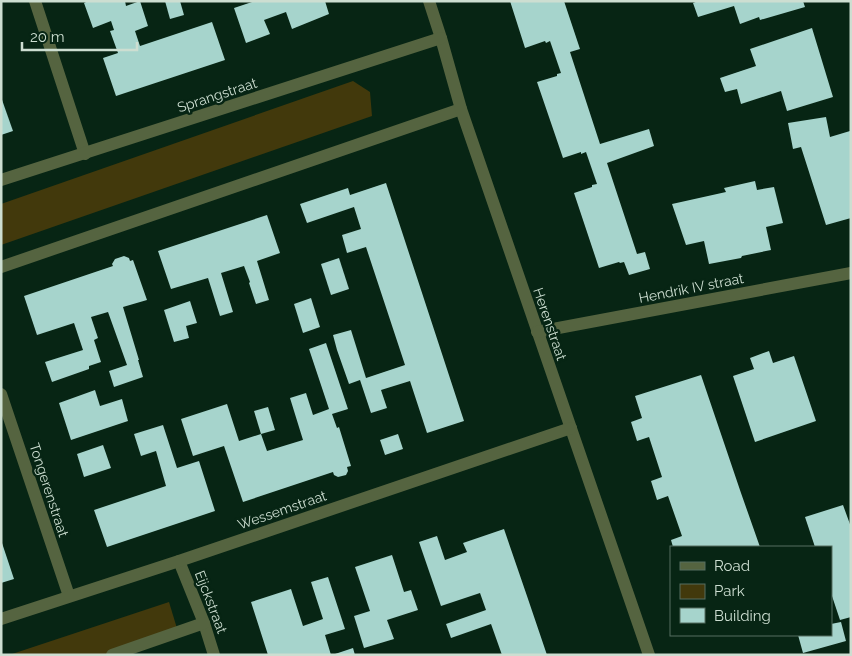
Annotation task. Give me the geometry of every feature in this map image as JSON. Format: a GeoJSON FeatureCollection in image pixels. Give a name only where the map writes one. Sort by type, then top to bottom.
{"type":"FeatureCollection","features":[{"type":"Feature","properties":{"kind":"street"},"geometry":{"type":"LineString","coordinates":[[35,1],[85,154]]}},
{"type":"Feature","properties":{"kind":"street","name":"Herenstraat"},"geometry":{"type":"LineString","coordinates":[[429,1],[442,38],[461,110],[648,655]]}},
{"type":"Feature","properties":{"kind":"street","name":"Sprangstraat"},"geometry":{"type":"LineString","coordinates":[[1,180],[442,38]]}},
{"type":"Feature","properties":{"kind":"street"},"geometry":{"type":"LineString","coordinates":[[1,267],[461,110]]}},
{"type":"Feature","properties":{"kind":"street","name":"Hendrik IV straat"},"geometry":{"type":"LineString","coordinates":[[537,332],[851,273]]}},
{"type":"Feature","properties":{"kind":"street","name":"Tongerenstraat"},"geometry":{"type":"LineString","coordinates":[[1,394],[69,596]]}},
{"type":"Feature","properties":{"kind":"street","name":"Wessemstraat"},"geometry":{"type":"LineString","coordinates":[[1,619],[179,561],[571,428]]}},
{"type":"Feature","properties":{"kind":"street","name":"Eijckstraat"},"geometry":{"type":"LineString","coordinates":[[179,561],[204,623],[214,655]]}},
{"type":"Feature","properties":{"kind":"street"},"geometry":{"type":"LineString","coordinates":[[112,655],[204,623]]}},
{"type":"Feature","properties":{"kind":"green space"},"geometry":{"type":"Polygon","coordinates":[[[353,81],[370,92],[372,116],[1,245],[1,204],[353,81]]]}},
{"type":"Feature","properties":{"kind":"green space"},"geometry":{"type":"Polygon","coordinates":[[[169,602],[179,635],[119,655],[9,655],[169,602]]]}},
{"type":"Feature","properties":{"kind":"building"},"geometry":{"type":"Polygon","coordinates":[[[88,1],[125,1],[126,6],[140,1],[148,26],[135,31],[140,46],[212,22],[225,60],[116,96],[103,58],[118,53],[110,31],[114,30],[111,21],[93,28],[84,3],[88,1]]]}},
{"type":"Feature","properties":{"kind":"building"},"geometry":{"type":"Polygon","coordinates":[[[165,1],[180,1],[184,15],[170,19],[165,1]]]}},
{"type":"Feature","properties":{"kind":"building"},"geometry":{"type":"Polygon","coordinates":[[[255,1],[325,1],[329,14],[292,29],[286,12],[264,20],[270,34],[246,43],[234,8],[255,1]]]}},
{"type":"Feature","properties":{"kind":"building"},"geometry":{"type":"Polygon","coordinates":[[[510,1],[564,1],[580,49],[570,52],[600,144],[649,129],[654,146],[607,163],[637,254],[645,252],[650,269],[629,275],[624,262],[599,268],[574,193],[597,184],[586,152],[563,158],[537,82],[561,73],[550,41],[525,48],[510,1]]]}},
{"type":"Feature","properties":{"kind":"building"},"geometry":{"type":"Polygon","coordinates":[[[698,1],[803,1],[805,7],[760,20],[759,17],[740,24],[734,6],[698,17],[693,3],[698,1]]]}},
{"type":"Feature","properties":{"kind":"building"},"geometry":{"type":"Polygon","coordinates":[[[812,28],[833,97],[787,111],[781,91],[741,104],[737,89],[725,92],[720,78],[756,66],[750,49],[812,28]]]}},
{"type":"Feature","properties":{"kind":"building"},"geometry":{"type":"Polygon","coordinates":[[[1,97],[13,131],[1,135],[1,97]]]}},
{"type":"Feature","properties":{"kind":"building"},"geometry":{"type":"Polygon","coordinates":[[[826,117],[830,137],[850,131],[851,133],[851,218],[826,225],[801,147],[793,149],[788,123],[826,117]]]}},
{"type":"Feature","properties":{"kind":"building"},"geometry":{"type":"Polygon","coordinates":[[[755,181],[757,190],[774,187],[783,223],[766,227],[771,250],[709,264],[704,241],[686,245],[672,204],[726,192],[724,188],[755,181]]]}},
{"type":"Feature","properties":{"kind":"building"},"geometry":{"type":"Polygon","coordinates":[[[386,183],[464,421],[427,433],[410,381],[381,390],[387,408],[371,413],[360,380],[349,384],[337,350],[333,335],[351,330],[366,378],[405,365],[366,247],[347,253],[342,235],[361,229],[354,207],[307,223],[300,204],[348,188],[350,195],[386,183]]]}},
{"type":"Feature","properties":{"kind":"building"},"geometry":{"type":"Polygon","coordinates":[[[267,215],[280,253],[257,261],[269,300],[256,304],[244,266],[221,273],[233,312],[220,316],[208,278],[171,289],[158,251],[267,215]]]}},
{"type":"Feature","properties":{"kind":"building"},"geometry":{"type":"Polygon","coordinates":[[[124,256],[129,258],[130,261],[133,260],[147,300],[123,307],[143,377],[114,387],[109,371],[127,365],[108,312],[91,317],[98,338],[94,340],[101,362],[89,366],[89,369],[52,382],[45,362],[83,350],[74,323],[37,335],[24,296],[113,266],[112,264],[115,259],[124,256]]]}},
{"type":"Feature","properties":{"kind":"building"},"geometry":{"type":"Polygon","coordinates":[[[339,258],[349,289],[331,295],[321,264],[339,258]]]}},
{"type":"Feature","properties":{"kind":"building"},"geometry":{"type":"Polygon","coordinates":[[[311,298],[320,327],[303,333],[294,304],[311,298]]]}},
{"type":"Feature","properties":{"kind":"building"},"geometry":{"type":"Polygon","coordinates":[[[190,301],[197,323],[186,326],[189,338],[174,342],[164,310],[190,301]]]}},
{"type":"Feature","properties":{"kind":"building"},"geometry":{"type":"Polygon","coordinates":[[[326,343],[348,409],[332,414],[337,428],[339,427],[351,466],[347,467],[346,475],[338,477],[333,472],[243,502],[224,446],[193,456],[181,419],[227,404],[239,441],[261,434],[267,451],[303,440],[290,398],[306,393],[313,415],[329,409],[309,349],[326,343]]]}},
{"type":"Feature","properties":{"kind":"building"},"geometry":{"type":"Polygon","coordinates":[[[769,351],[773,363],[794,356],[816,421],[755,442],[733,376],[754,369],[750,358],[769,351]]]}},
{"type":"Feature","properties":{"kind":"building"},"geometry":{"type":"Polygon","coordinates":[[[701,375],[760,546],[673,546],[671,540],[682,536],[668,496],[657,500],[651,481],[662,477],[649,437],[637,441],[631,422],[642,418],[635,396],[701,375]]]}},
{"type":"Feature","properties":{"kind":"building"},"geometry":{"type":"Polygon","coordinates":[[[95,390],[100,406],[122,399],[128,421],[71,440],[59,403],[95,390]]]}},
{"type":"Feature","properties":{"kind":"building"},"geometry":{"type":"Polygon","coordinates":[[[268,407],[275,430],[261,434],[254,411],[268,407]]]}},
{"type":"Feature","properties":{"kind":"building"},"geometry":{"type":"Polygon","coordinates":[[[163,425],[177,468],[199,461],[215,511],[107,547],[94,510],[166,486],[156,451],[141,456],[134,434],[163,425]]]}},
{"type":"Feature","properties":{"kind":"building"},"geometry":{"type":"Polygon","coordinates":[[[398,434],[403,449],[385,455],[380,440],[398,434]]]}},
{"type":"Feature","properties":{"kind":"building"},"geometry":{"type":"Polygon","coordinates":[[[103,445],[111,468],[84,477],[77,454],[103,445]]]}},
{"type":"Feature","properties":{"kind":"building"},"geometry":{"type":"Polygon","coordinates":[[[843,505],[851,527],[851,617],[840,620],[832,596],[832,546],[815,546],[805,517],[843,505]]]}},
{"type":"Feature","properties":{"kind":"building"},"geometry":{"type":"Polygon","coordinates":[[[504,529],[547,655],[502,655],[491,624],[451,638],[446,624],[486,610],[480,593],[441,606],[419,542],[437,536],[445,560],[467,552],[463,543],[504,529]]]}},
{"type":"Feature","properties":{"kind":"building"},"geometry":{"type":"Polygon","coordinates":[[[1,540],[14,579],[1,583],[1,540]]]}},
{"type":"Feature","properties":{"kind":"building"},"geometry":{"type":"Polygon","coordinates":[[[392,555],[404,592],[411,590],[418,610],[387,620],[394,639],[364,648],[354,616],[370,611],[355,567],[392,555]]]}},
{"type":"Feature","properties":{"kind":"building"},"geometry":{"type":"Polygon","coordinates":[[[328,577],[345,629],[325,635],[331,655],[268,655],[251,602],[291,589],[303,626],[323,619],[311,582],[328,577]]]}},
{"type":"Feature","properties":{"kind":"building"},"geometry":{"type":"Polygon","coordinates":[[[841,622],[846,641],[803,653],[798,636],[832,636],[832,624],[841,622]]]}},
{"type":"Feature","properties":{"kind":"building"},"geometry":{"type":"Polygon","coordinates":[[[353,648],[355,655],[335,655],[335,654],[353,648]]]}}]}
